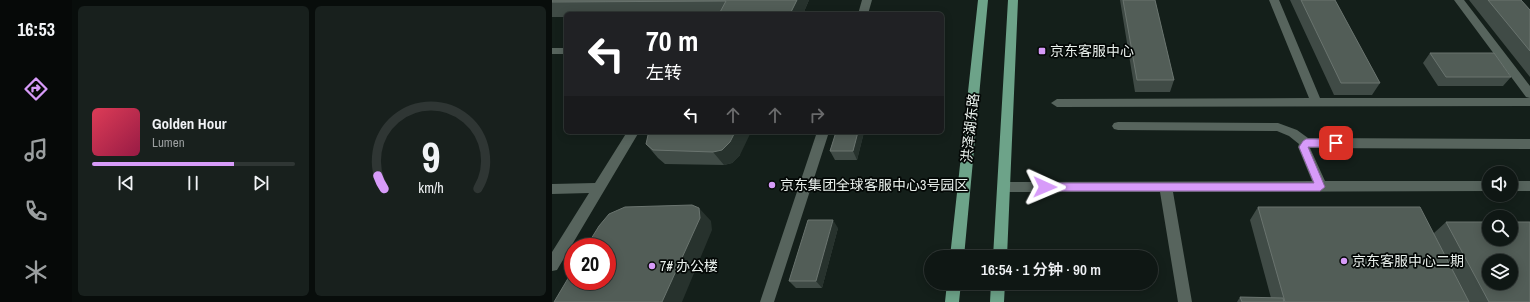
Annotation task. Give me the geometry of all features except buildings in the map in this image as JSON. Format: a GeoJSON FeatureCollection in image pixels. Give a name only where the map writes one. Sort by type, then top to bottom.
{"type":"FeatureCollection","features":[{"type":"Feature","properties":{"kind":"main road","name":"洪泽湖东路"},"geometry":{"type":"LineString","coordinates":[[957,250],[983,0]]}},
{"type":"Feature","properties":{"kind":"main road"},"geometry":{"type":"LineString","coordinates":[[1000,250],[1013,0]]}},
{"type":"Feature","properties":{"kind":"main road"},"geometry":{"type":"LineString","coordinates":[[952,302],[953,290]]}},
{"type":"Feature","properties":{"kind":"main road"},"geometry":{"type":"LineString","coordinates":[[997,302],[998,290]]}},
{"type":"Feature","properties":{"kind":"lane"},"geometry":{"type":"LineString","coordinates":[[864,12],[867,0]]}},
{"type":"Feature","properties":{"kind":"lane"},"geometry":{"type":"LineString","coordinates":[[1274,0],[1316,103]]}},
{"type":"Feature","properties":{"kind":"lane"},"geometry":{"type":"LineString","coordinates":[[1459,0],[1530,94]]}},
{"type":"Feature","properties":{"kind":"lane"},"geometry":{"type":"LineString","coordinates":[[552,51],[564,51]]}},
{"type":"Feature","properties":{"kind":"lane"},"geometry":{"type":"LineString","coordinates":[[1056,103],[1530,102]]}},
{"type":"Feature","properties":{"kind":"lane"},"geometry":{"type":"LineString","coordinates":[[1118,126],[1278,127],[1293,133],[1306,143],[1530,144]]}},
{"type":"Feature","properties":{"kind":"lane"},"geometry":{"type":"LineString","coordinates":[[552,265],[631,134]]}},
{"type":"Feature","properties":{"kind":"lane"},"geometry":{"type":"LineString","coordinates":[[767,302],[822,134]]}},
{"type":"Feature","properties":{"kind":"lane"},"geometry":{"type":"LineString","coordinates":[[1306,143],[1304,147],[1320,187]]}},
{"type":"Feature","properties":{"kind":"lane"},"geometry":{"type":"LineString","coordinates":[[1004,187],[1482,186]]}},
{"type":"Feature","properties":{"kind":"lane"},"geometry":{"type":"LineString","coordinates":[[1518,186],[1530,186]]}},
{"type":"Feature","properties":{"kind":"lane"},"geometry":{"type":"LineString","coordinates":[[1166,187],[1185,302]]}},
{"type":"Feature","properties":{"kind":"lane"},"geometry":{"type":"LineString","coordinates":[[552,189],[598,188]]}},
{"type":"Feature","properties":{"kind":"place","name":"京东客服中心"},"geometry":{"type":"Point","coordinates":[1042,51]}},
{"type":"Feature","properties":{"kind":"place","name":"京东集团全球客服中心3号园区"},"geometry":{"type":"Point","coordinates":[772,185]}},
{"type":"Feature","properties":{"kind":"place","name":"京东客服中心二期"},"geometry":{"type":"Point","coordinates":[1344,261]}},
{"type":"Feature","properties":{"kind":"place","name":"7# 办公楼"},"geometry":{"type":"Point","coordinates":[652,266]}},
{"type":"Feature","properties":{"kind":"route"},"geometry":{"type":"LineString","coordinates":[[1045,187],[1320,187],[1304,147],[1306,143],[1336,143]]}}]}
